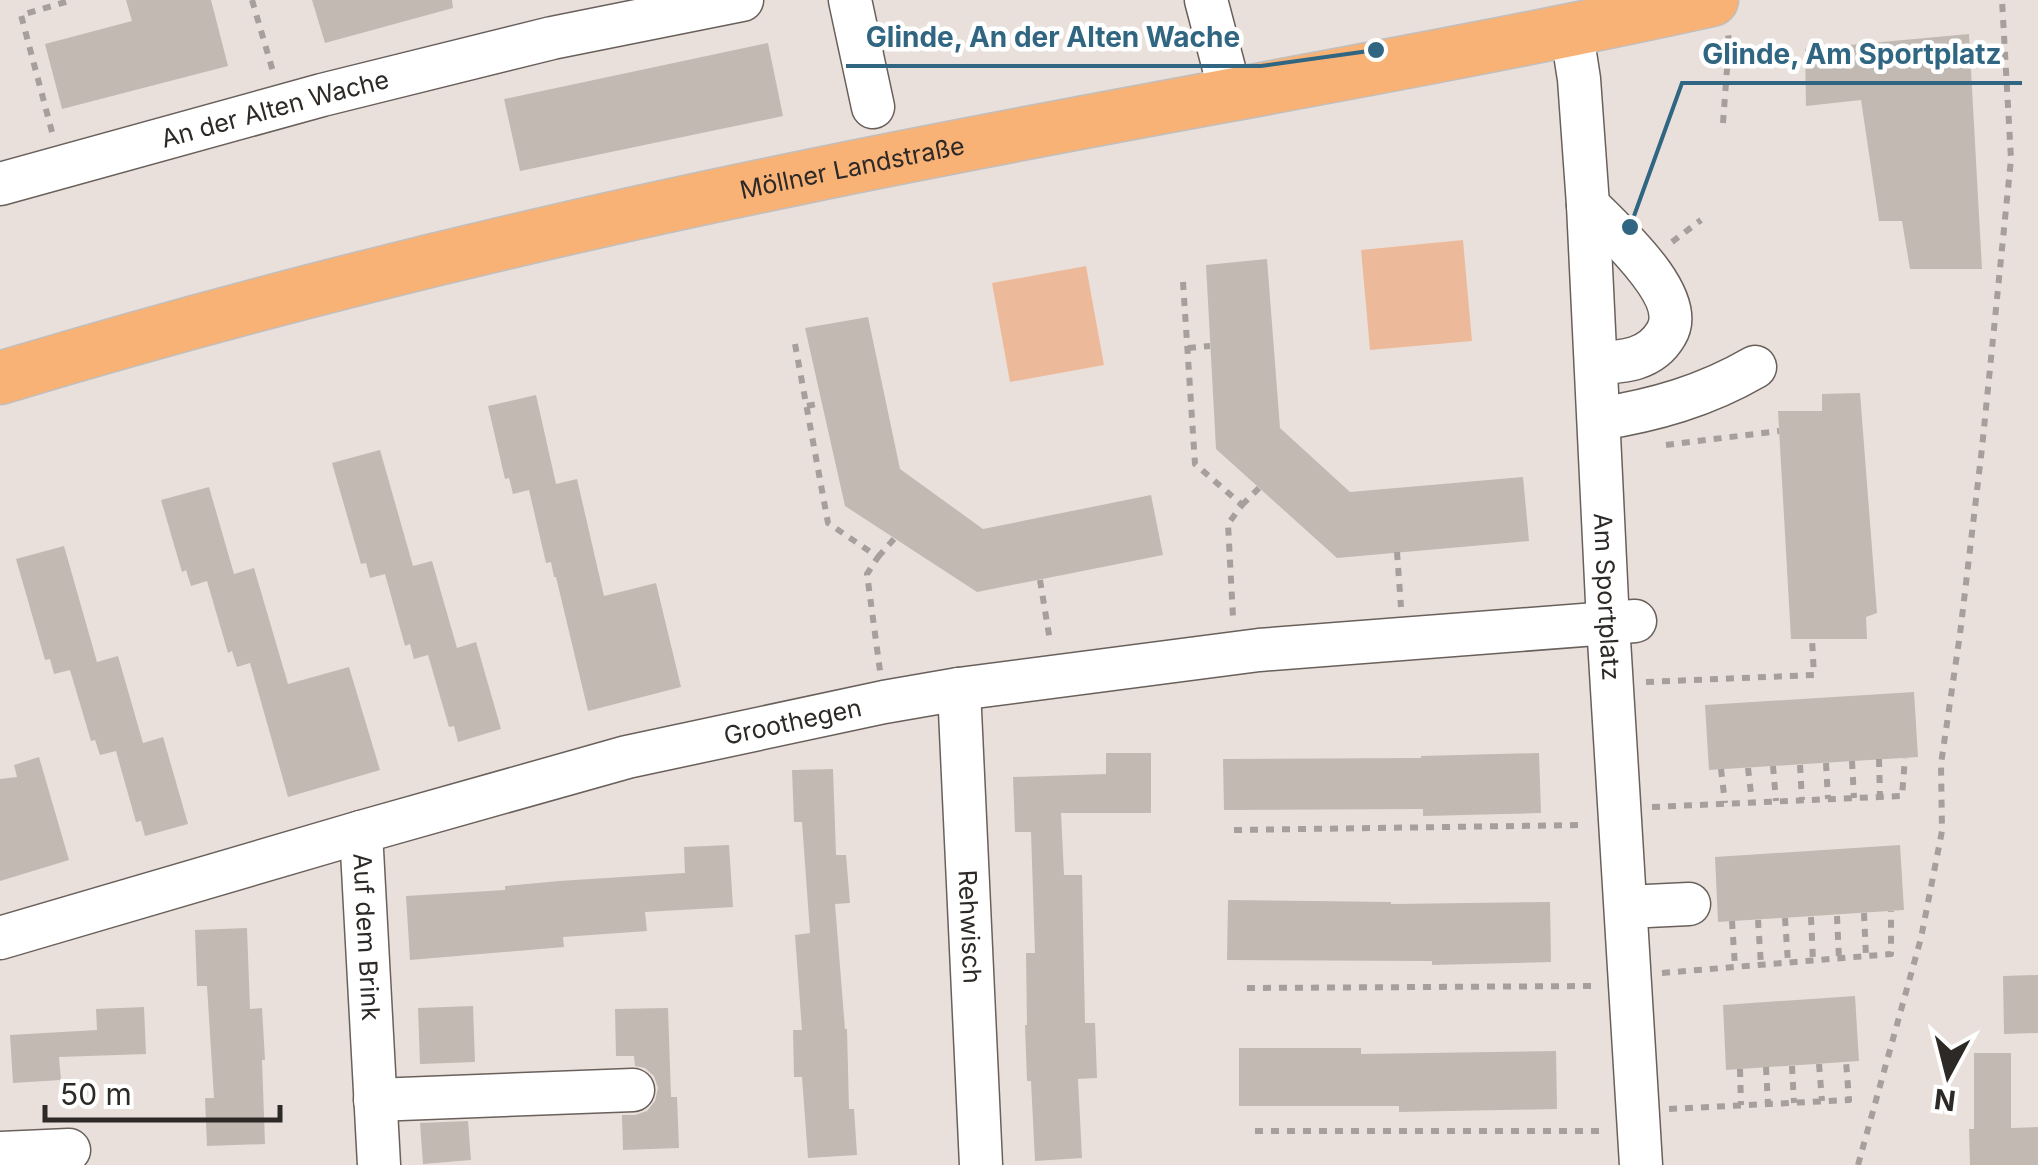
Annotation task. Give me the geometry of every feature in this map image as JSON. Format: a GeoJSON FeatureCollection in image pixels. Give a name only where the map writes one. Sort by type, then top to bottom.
{"type":"FeatureCollection","features":[{"type":"Feature","properties":{"kind":"main road","name":"Möllner Landstraße"},"geometry":{"type":"LineString","coordinates":[[0,378],[438,258],[796,178],[1571,28],[1719,14]]}},
{"type":"Feature","properties":{"kind":"street","name":"An der Alten Wache"},"geometry":{"type":"LineString","coordinates":[[0,184],[282,105],[547,19],[742,0]]}},
{"type":"Feature","properties":{"kind":"street"},"geometry":{"type":"LineString","coordinates":[[850,0],[873,107]]}},
{"type":"Feature","properties":{"kind":"street"},"geometry":{"type":"LineString","coordinates":[[1206,0],[1231,96]]}},
{"type":"Feature","properties":{"kind":"street","name":"Am Sportplatz"},"geometry":{"type":"LineString","coordinates":[[1571,28],[1588,205],[1599,419],[1618,537],[1622,622],[1612,684],[1630,747],[1621,816],[1626,907],[1631,981],[1649,1056],[1640,1135]]}},
{"type":"Feature","properties":{"kind":"street"},"geometry":{"type":"LineString","coordinates":[[1588,205],[1660,285],[1670,308],[1670,328],[1660,345],[1642,357],[1596,363]]}},
{"type":"Feature","properties":{"kind":"street"},"geometry":{"type":"LineString","coordinates":[[1599,419],[1660,408],[1732,381],[1755,368]]}},
{"type":"Feature","properties":{"kind":"street","name":"Groothegen"},"geometry":{"type":"LineString","coordinates":[[0,938],[627,757],[884,702],[1235,654],[1622,622]]}},
{"type":"Feature","properties":{"kind":"street","name":"Rehwisch"},"geometry":{"type":"LineString","coordinates":[[958,689],[980,1165]]}},
{"type":"Feature","properties":{"kind":"street","name":"Auf dem Brink"},"geometry":{"type":"LineString","coordinates":[[361,832],[379,1165]]}},
{"type":"Feature","properties":{"kind":"street"},"geometry":{"type":"LineString","coordinates":[[1626,907],[1689,904]]}},
{"type":"Feature","properties":{"kind":"street"},"geometry":{"type":"LineString","coordinates":[[376,1100],[633,1090]]}},
{"type":"Feature","properties":{"kind":"street"},"geometry":{"type":"LineString","coordinates":[[0,1153],[69,1150]]}},
{"type":"Feature","properties":{"kind":"path"},"geometry":{"type":"LineString","coordinates":[[62,167],[21,15],[72,0]]}},
{"type":"Feature","properties":{"kind":"path"},"geometry":{"type":"LineString","coordinates":[[252,0],[282,105]]}},
{"type":"Feature","properties":{"kind":"path"},"geometry":{"type":"LineString","coordinates":[[1858,1165],[1921,938],[1942,831],[1941,764],[1982,448],[2011,159],[2002,0]]}},
{"type":"Feature","properties":{"kind":"path"},"geometry":{"type":"LineString","coordinates":[[1719,14],[1729,42],[1723,122]]}},
{"type":"Feature","properties":{"kind":"path"},"geometry":{"type":"LineString","coordinates":[[1183,282],[1195,464],[1242,505]]}},
{"type":"Feature","properties":{"kind":"path"},"geometry":{"type":"LineString","coordinates":[[795,344],[828,523],[878,557]]}},
{"type":"Feature","properties":{"kind":"path"},"geometry":{"type":"LineString","coordinates":[[1188,348],[1210,346]]}},
{"type":"Feature","properties":{"kind":"path"},"geometry":{"type":"LineString","coordinates":[[807,406],[822,403]]}},
{"type":"Feature","properties":{"kind":"path"},"geometry":{"type":"LineString","coordinates":[[1660,446],[1778,431]]}},
{"type":"Feature","properties":{"kind":"path"},"geometry":{"type":"LineString","coordinates":[[1235,654],[1228,524],[1259,488]]}},
{"type":"Feature","properties":{"kind":"path"},"geometry":{"type":"LineString","coordinates":[[884,702],[867,574],[894,539]]}},
{"type":"Feature","properties":{"kind":"path"},"geometry":{"type":"LineString","coordinates":[[1397,552],[1403,638]]}},
{"type":"Feature","properties":{"kind":"path"},"geometry":{"type":"LineString","coordinates":[[1040,580],[1056,676]]}},
{"type":"Feature","properties":{"kind":"path"},"geometry":{"type":"LineString","coordinates":[[1612,684],[1814,675],[1812,639]]}},
{"type":"Feature","properties":{"kind":"path"},"geometry":{"type":"LineString","coordinates":[[1234,830],[1621,816],[1725,804],[1904,795],[1905,758]]}},
{"type":"Feature","properties":{"kind":"path"},"geometry":{"type":"LineString","coordinates":[[1879,760],[1880,796]]}},
{"type":"Feature","properties":{"kind":"path"},"geometry":{"type":"LineString","coordinates":[[1852,762],[1854,798]]}},
{"type":"Feature","properties":{"kind":"path"},"geometry":{"type":"LineString","coordinates":[[1826,763],[1828,799]]}},
{"type":"Feature","properties":{"kind":"path"},"geometry":{"type":"LineString","coordinates":[[1800,765],[1802,800]]}},
{"type":"Feature","properties":{"kind":"path"},"geometry":{"type":"LineString","coordinates":[[1773,766],[1776,801]]}},
{"type":"Feature","properties":{"kind":"path"},"geometry":{"type":"LineString","coordinates":[[1748,768],[1752,802]]}},
{"type":"Feature","properties":{"kind":"path"},"geometry":{"type":"LineString","coordinates":[[1721,769],[1725,804]]}},
{"type":"Feature","properties":{"kind":"path"},"geometry":{"type":"LineString","coordinates":[[1248,988],[1631,981],[1735,967],[1866,957],[1891,954],[1890,911]]}},
{"type":"Feature","properties":{"kind":"path"},"geometry":{"type":"LineString","coordinates":[[1864,913],[1866,957]]}},
{"type":"Feature","properties":{"kind":"path"},"geometry":{"type":"LineString","coordinates":[[1810,916],[1812,961]]}},
{"type":"Feature","properties":{"kind":"path"},"geometry":{"type":"LineString","coordinates":[[1837,916],[1839,959]]}},
{"type":"Feature","properties":{"kind":"path"},"geometry":{"type":"LineString","coordinates":[[1784,918],[1788,963]]}},
{"type":"Feature","properties":{"kind":"path"},"geometry":{"type":"LineString","coordinates":[[1758,920],[1761,965]]}},
{"type":"Feature","properties":{"kind":"path"},"geometry":{"type":"LineString","coordinates":[[1732,921],[1735,967]]}},
{"type":"Feature","properties":{"kind":"path"},"geometry":{"type":"LineString","coordinates":[[1255,1130],[1640,1135],[1741,1105],[1849,1100],[1846,1062]]}},
{"type":"Feature","properties":{"kind":"path"},"geometry":{"type":"LineString","coordinates":[[1819,1064],[1822,1102]]}},
{"type":"Feature","properties":{"kind":"path"},"geometry":{"type":"LineString","coordinates":[[1792,1066],[1794,1103]]}},
{"type":"Feature","properties":{"kind":"path"},"geometry":{"type":"LineString","coordinates":[[1766,1068],[1768,1104]]}},
{"type":"Feature","properties":{"kind":"path"},"geometry":{"type":"LineString","coordinates":[[1740,1069],[1741,1105]]}},
{"type":"Feature","properties":{"kind":"shaded area"},"geometry":{"type":"Polygon","coordinates":[[[1463,240],[1472,341],[1370,350],[1361,250],[1463,240]]]}},
{"type":"Feature","properties":{"kind":"shaded area"},"geometry":{"type":"Polygon","coordinates":[[[1086,266],[1104,365],[1010,382],[992,283],[1086,266]]]}},
{"type":"Feature","properties":{"kind":"building"},"geometry":{"type":"Polygon","coordinates":[[[126,0],[211,0],[228,66],[62,109],[45,44],[132,21],[126,0]]]}},
{"type":"Feature","properties":{"kind":"building"},"geometry":{"type":"Polygon","coordinates":[[[312,0],[452,0],[453,8],[325,43],[312,0]]]}},
{"type":"Feature","properties":{"kind":"building"},"geometry":{"type":"Polygon","coordinates":[[[1969,34],[1982,269],[1910,269],[1902,221],[1879,221],[1861,100],[1806,106],[1805,49],[1969,34]]]}},
{"type":"Feature","properties":{"kind":"building"},"geometry":{"type":"Polygon","coordinates":[[[768,43],[783,116],[520,171],[504,99],[768,43]]]}},
{"type":"Feature","properties":{"kind":"building"},"geometry":{"type":"Polygon","coordinates":[[[1267,259],[1280,428],[1350,492],[1523,477],[1529,541],[1337,558],[1216,449],[1206,265],[1267,259]]]}},
{"type":"Feature","properties":{"kind":"building"},"geometry":{"type":"Polygon","coordinates":[[[868,317],[900,469],[983,529],[1151,495],[1163,555],[977,592],[845,506],[805,328],[868,317]]]}},
{"type":"Feature","properties":{"kind":"building"},"geometry":{"type":"Polygon","coordinates":[[[1860,393],[1877,613],[1866,617],[1867,639],[1791,639],[1778,411],[1822,411],[1822,394],[1860,393]]]}},
{"type":"Feature","properties":{"kind":"building"},"geometry":{"type":"Polygon","coordinates":[[[536,395],[556,484],[577,479],[604,596],[656,583],[681,687],[588,711],[556,577],[551,562],[546,563],[529,490],[513,494],[509,478],[505,479],[488,406],[536,395]]]}},
{"type":"Feature","properties":{"kind":"building"},"geometry":{"type":"Polygon","coordinates":[[[380,450],[413,566],[432,561],[457,648],[476,642],[501,729],[458,742],[454,726],[449,727],[428,655],[414,659],[410,644],[405,646],[385,574],[370,578],[366,563],[361,564],[332,463],[380,450]]]}},
{"type":"Feature","properties":{"kind":"building"},"geometry":{"type":"Polygon","coordinates":[[[209,487],[234,574],[254,568],[288,684],[349,667],[380,770],[288,797],[250,663],[237,667],[232,651],[228,653],[207,581],[191,586],[186,570],[182,572],[161,500],[209,487]]]}},
{"type":"Feature","properties":{"kind":"building"},"geometry":{"type":"Polygon","coordinates":[[[64,546],[97,662],[118,656],[143,743],[163,737],[188,824],[145,836],[141,821],[136,822],[116,751],[100,755],[95,740],[91,741],[70,670],[54,674],[50,659],[45,660],[16,559],[64,546]]]}},
{"type":"Feature","properties":{"kind":"building"},"geometry":{"type":"Polygon","coordinates":[[[1914,692],[1918,757],[1709,770],[1705,705],[1914,692]]]}},
{"type":"Feature","properties":{"kind":"building"},"geometry":{"type":"Polygon","coordinates":[[[1106,753],[1151,753],[1151,813],[1061,813],[1064,875],[1082,875],[1085,1023],[1095,1023],[1097,1078],[1078,1079],[1082,1158],[1035,1161],[1025,1025],[1026,953],[1035,953],[1031,832],[1015,832],[1013,777],[1106,774],[1106,753]]]}},
{"type":"Feature","properties":{"kind":"building"},"geometry":{"type":"Polygon","coordinates":[[[1539,753],[1541,813],[1423,816],[1423,809],[1224,810],[1223,759],[1539,753]]]}},
{"type":"Feature","properties":{"kind":"building"},"geometry":{"type":"Polygon","coordinates":[[[39,757],[69,860],[0,881],[0,779],[17,777],[14,765],[39,757]]]}},
{"type":"Feature","properties":{"kind":"building"},"geometry":{"type":"Polygon","coordinates":[[[833,769],[836,855],[846,855],[850,903],[835,904],[847,1029],[849,1109],[854,1109],[857,1155],[808,1158],[802,1077],[794,1077],[793,1030],[802,1030],[795,935],[810,933],[802,822],[794,822],[792,770],[833,769]]]}},
{"type":"Feature","properties":{"kind":"building"},"geometry":{"type":"Polygon","coordinates":[[[729,845],[733,907],[645,912],[647,931],[563,937],[564,947],[410,960],[406,896],[685,873],[684,847],[729,845]]]}},
{"type":"Feature","properties":{"kind":"building"},"geometry":{"type":"Polygon","coordinates":[[[1900,845],[1904,910],[1718,922],[1715,857],[1900,845]]]}},
{"type":"Feature","properties":{"kind":"building"},"geometry":{"type":"Polygon","coordinates":[[[1228,900],[1550,902],[1551,962],[1432,965],[1432,961],[1227,960],[1228,900]]]}},
{"type":"Feature","properties":{"kind":"building"},"geometry":{"type":"Polygon","coordinates":[[[247,928],[250,1009],[262,1008],[265,1144],[207,1146],[205,1098],[214,1098],[207,986],[197,986],[195,930],[247,928]]]}},
{"type":"Feature","properties":{"kind":"building"},"geometry":{"type":"Polygon","coordinates":[[[2038,975],[2038,1033],[2004,1034],[2003,976],[2038,975]]]}},
{"type":"Feature","properties":{"kind":"building"},"geometry":{"type":"Polygon","coordinates":[[[1855,996],[1859,1061],[1726,1070],[1723,1005],[1855,996]]]}},
{"type":"Feature","properties":{"kind":"building"},"geometry":{"type":"Polygon","coordinates":[[[473,1006],[475,1062],[420,1064],[418,1008],[473,1006]]]}},
{"type":"Feature","properties":{"kind":"building"},"geometry":{"type":"Polygon","coordinates":[[[144,1007],[146,1054],[59,1057],[61,1080],[13,1083],[10,1035],[97,1030],[96,1009],[144,1007]]]}},
{"type":"Feature","properties":{"kind":"building"},"geometry":{"type":"Polygon","coordinates":[[[668,1008],[671,1097],[677,1097],[679,1148],[623,1150],[622,1115],[647,1111],[658,1088],[654,1076],[635,1066],[634,1056],[616,1056],[615,1009],[668,1008]]]}},
{"type":"Feature","properties":{"kind":"building"},"geometry":{"type":"Polygon","coordinates":[[[1239,1048],[1361,1048],[1361,1054],[1556,1051],[1557,1109],[1399,1112],[1399,1106],[1239,1106],[1239,1048]]]}},
{"type":"Feature","properties":{"kind":"building"},"geometry":{"type":"Polygon","coordinates":[[[1974,1053],[2011,1053],[2011,1128],[2038,1127],[2038,1165],[1970,1165],[1974,1053]]]}},
{"type":"Feature","properties":{"kind":"building"},"geometry":{"type":"Polygon","coordinates":[[[468,1121],[471,1160],[423,1164],[420,1123],[468,1121]]]}},
{"type":"Feature","properties":{"kind":"place","name":"Glinde, An der Alten Wache"},"geometry":{"type":"Point","coordinates":[1376,50]}},
{"type":"Feature","properties":{"kind":"place","name":"Glinde, Am Sportplatz"},"geometry":{"type":"Point","coordinates":[1630,227]}}]}
